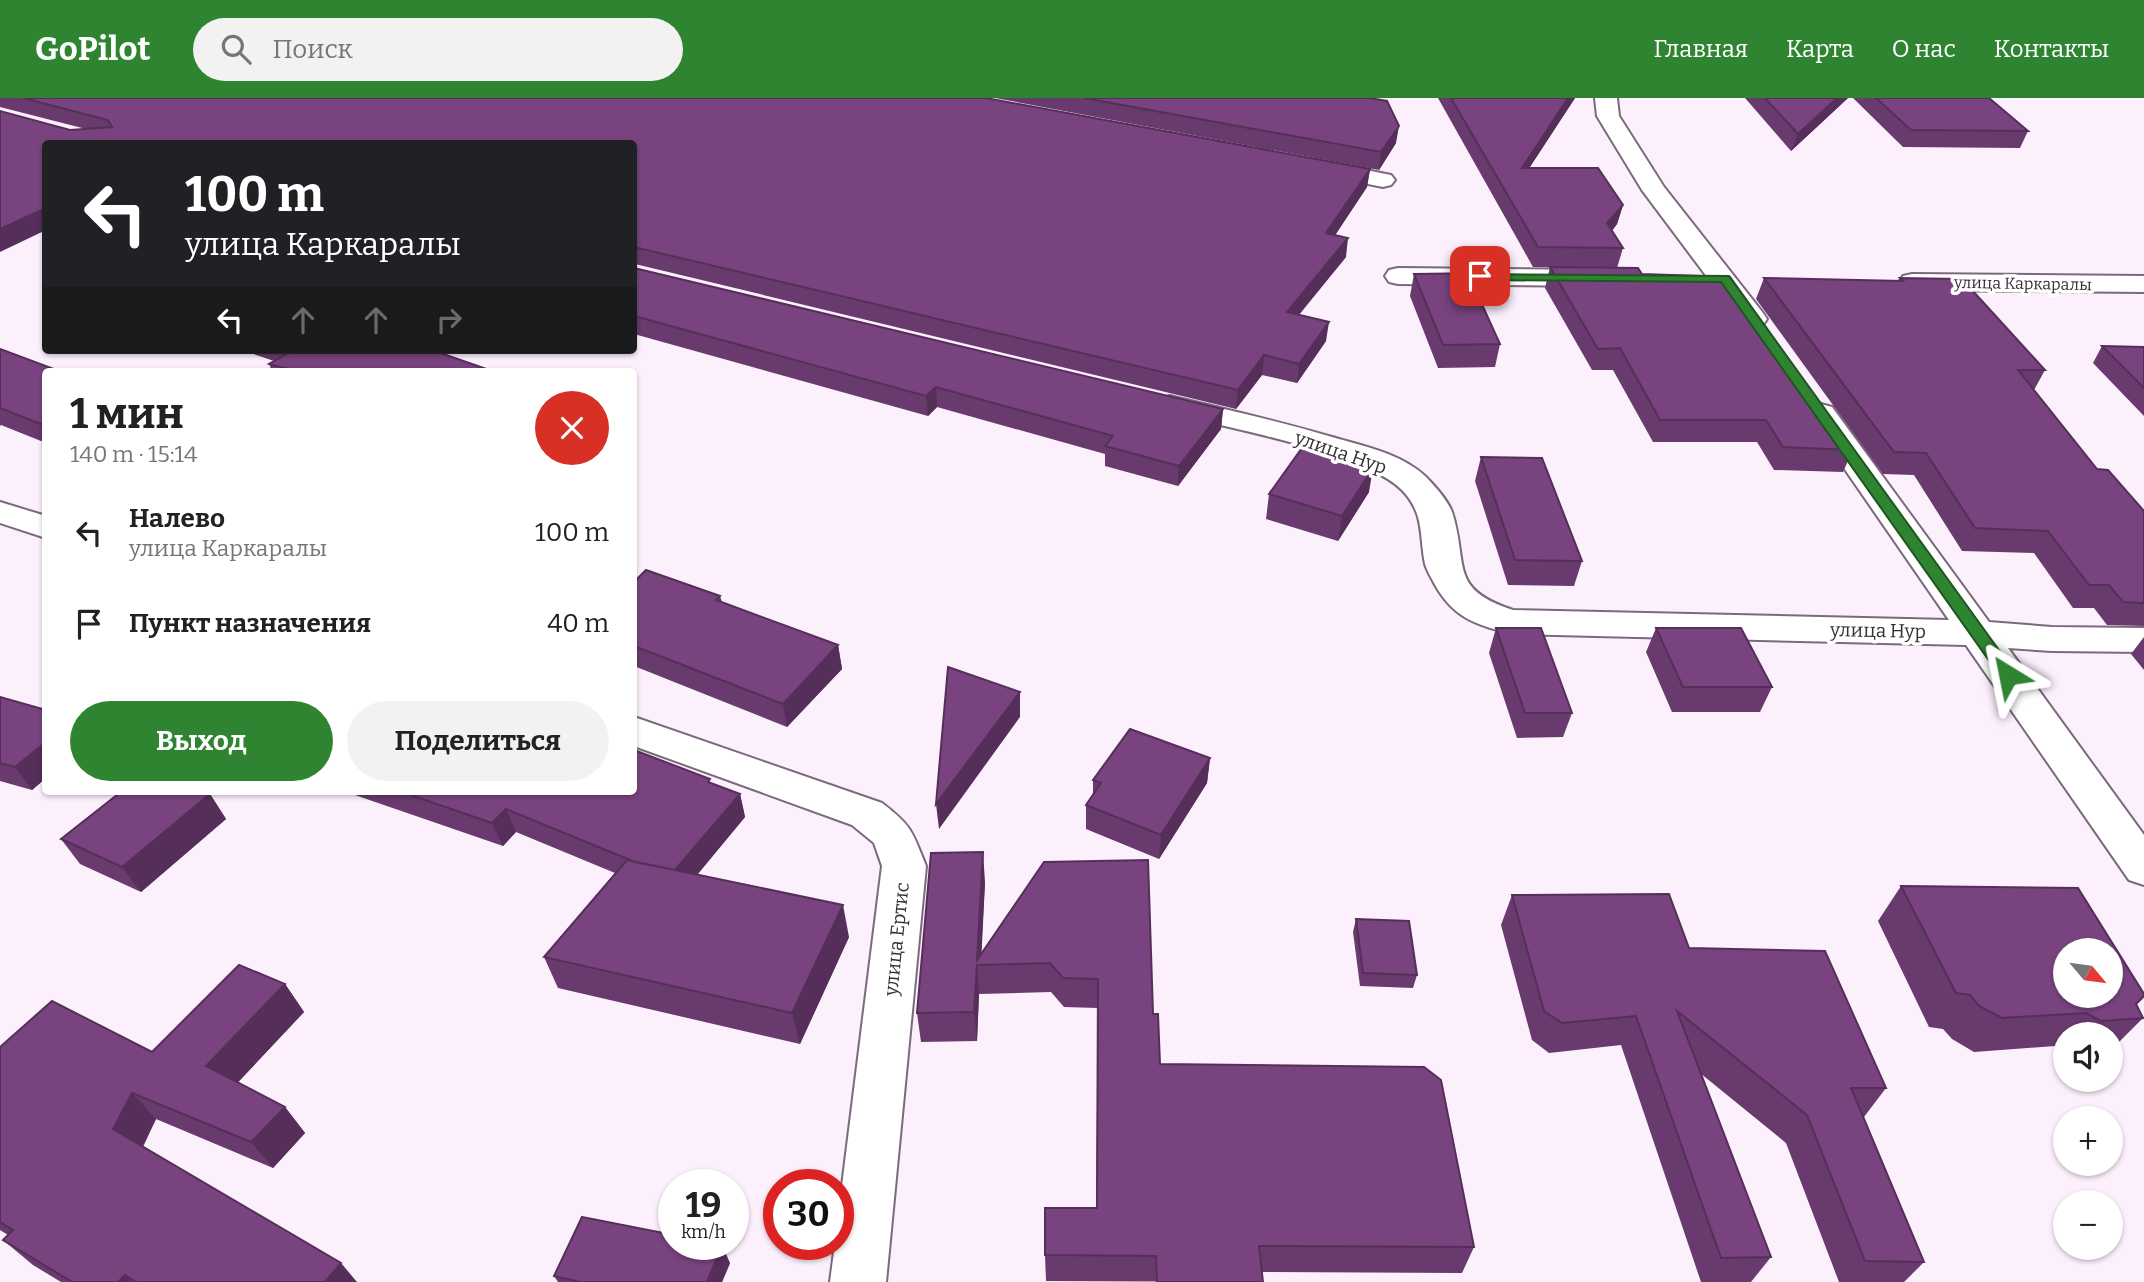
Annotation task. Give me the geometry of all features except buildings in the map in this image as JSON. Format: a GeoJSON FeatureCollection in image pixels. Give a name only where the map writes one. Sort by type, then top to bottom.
{"type":"FeatureCollection","features":[{"type":"Feature","properties":{"kind":"street"},"geometry":{"type":"LineString","coordinates":[[1606,98],[1608,116],[1654,190],[1725,279],[1772,345]]}},
{"type":"Feature","properties":{"kind":"street"},"geometry":{"type":"LineString","coordinates":[[1301,164],[1382,180]]}},
{"type":"Feature","properties":{"kind":"street"},"geometry":{"type":"LineString","coordinates":[[1398,276],[1629,278]]}},
{"type":"Feature","properties":{"kind":"street"},"geometry":{"type":"LineString","coordinates":[[1684,278],[1760,280]]}},
{"type":"Feature","properties":{"kind":"street","name":"улица Каркаралы"},"geometry":{"type":"LineString","coordinates":[[1881,281],[2144,284]]}},
{"type":"Feature","properties":{"kind":"street"},"geometry":{"type":"LineString","coordinates":[[1804,389],[2144,868]]}},
{"type":"Feature","properties":{"kind":"street","name":"улица Нур"},"geometry":{"type":"LineString","coordinates":[[1139,398],[1285,433],[1365,456],[1392,468],[1413,483],[1436,513],[1443,567],[1458,594],[1478,611],[1510,622],[1978,633],[2052,639],[2144,640]]}},
{"type":"Feature","properties":{"kind":"street"},"geometry":{"type":"LineString","coordinates":[[0,512],[42,527]]}},
{"type":"Feature","properties":{"kind":"street","name":"улица Ертис"},"geometry":{"type":"LineString","coordinates":[[637,732],[867,814],[892,834],[904,866],[858,1282]]}},
{"type":"Feature","properties":{"kind":"route"},"geometry":{"type":"LineString","coordinates":[[1480,276],[1725,279],[2008,675]]}}]}
